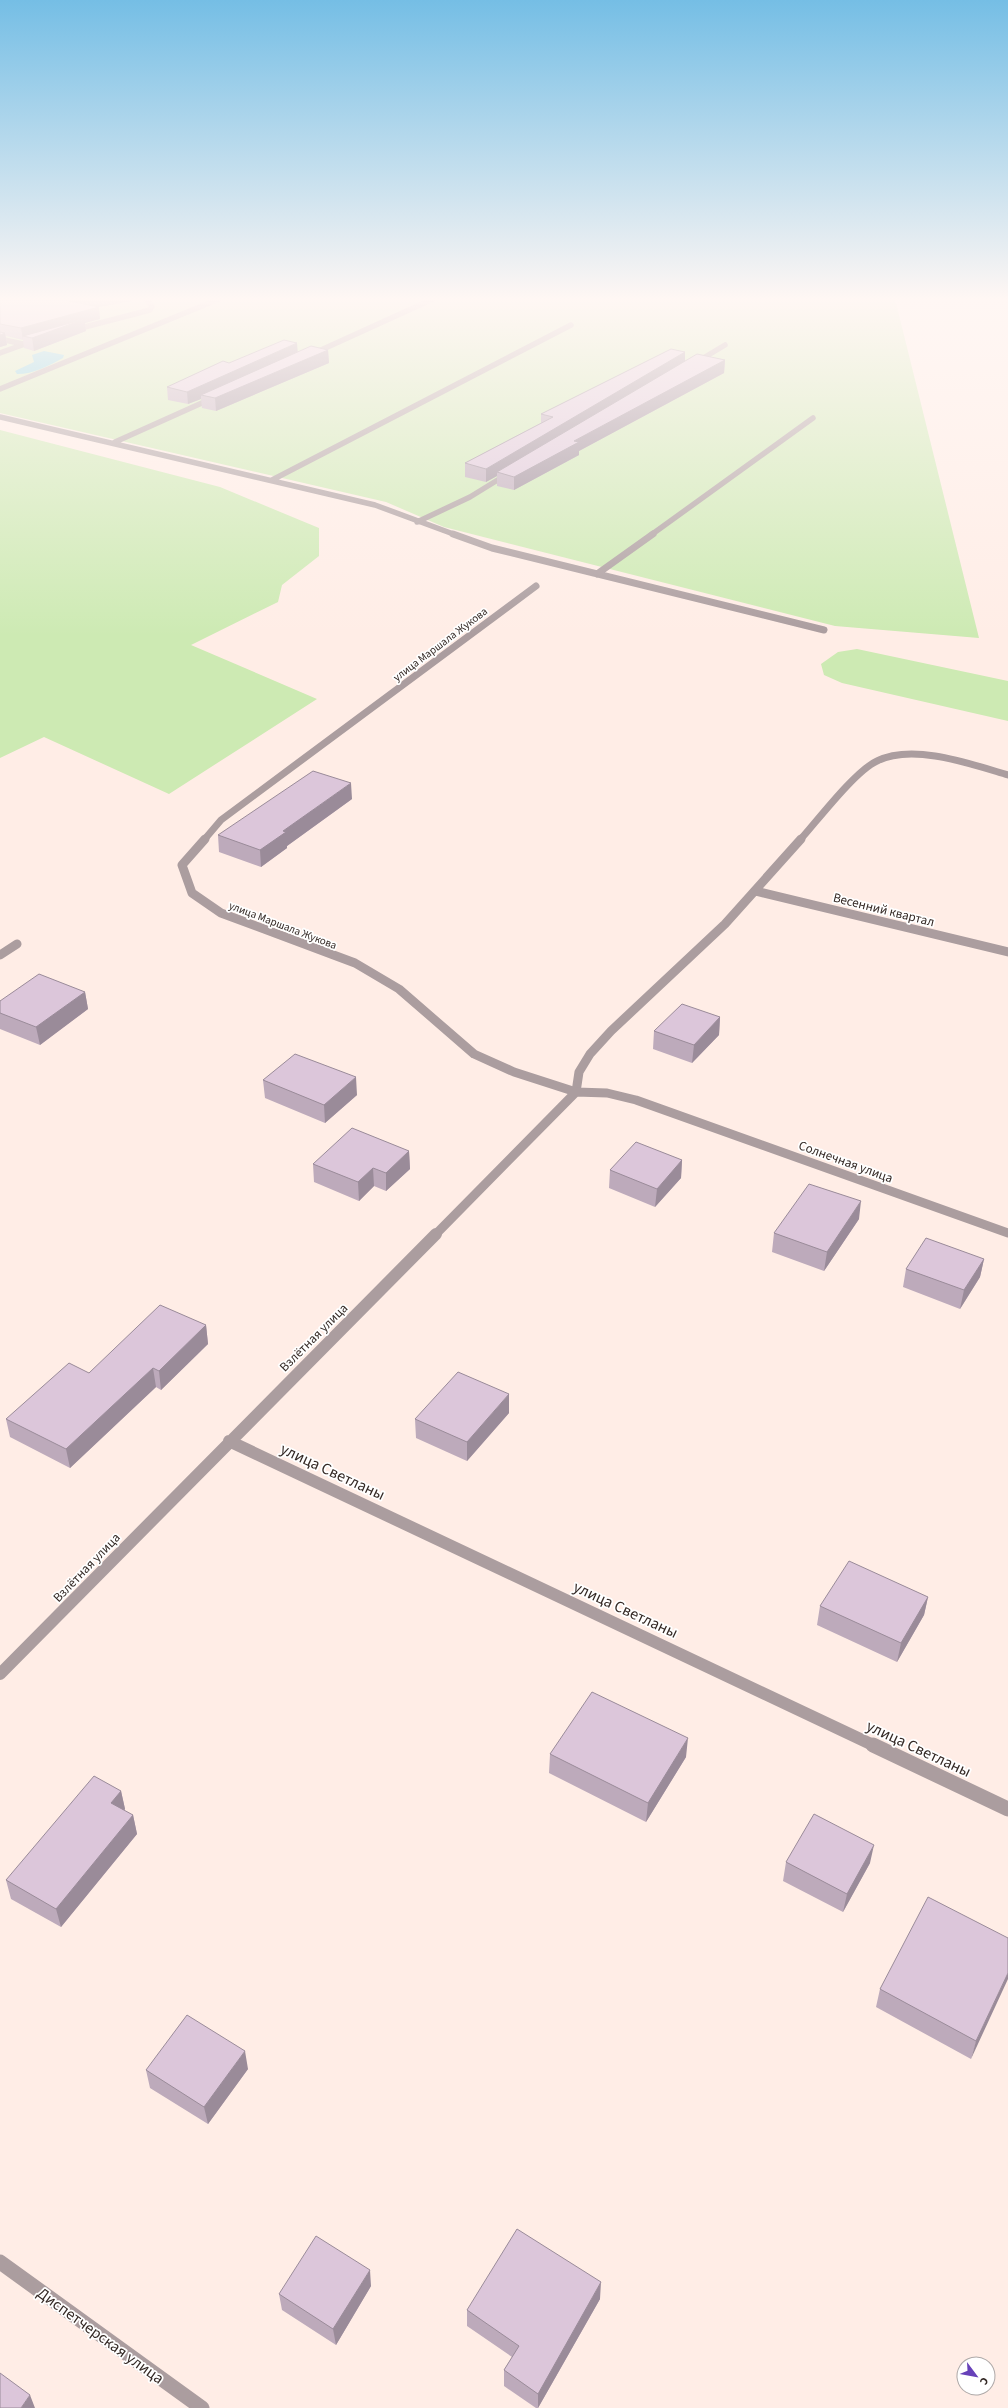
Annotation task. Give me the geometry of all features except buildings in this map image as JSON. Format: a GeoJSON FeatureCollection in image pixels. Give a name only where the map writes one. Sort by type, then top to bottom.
{"type":"FeatureCollection","features":[{"type":"Feature","properties":{"kind":"street"},"geometry":{"type":"LineString","coordinates":[[115,442],[184,411]]}},
{"type":"Feature","properties":{"kind":"street"},"geometry":{"type":"LineString","coordinates":[[272,480],[404,411]]}},
{"type":"Feature","properties":{"kind":"street"},"geometry":{"type":"LineString","coordinates":[[0,417],[115,442],[375,505],[402,514],[417,522],[492,548],[824,630]]}},
{"type":"Feature","properties":{"kind":"street"},"geometry":{"type":"LineString","coordinates":[[597,574],[813,418]]}},
{"type":"Feature","properties":{"kind":"street"},"geometry":{"type":"LineString","coordinates":[[417,522],[470,497],[517,469]]}},
{"type":"Feature","properties":{"kind":"street","name":"улица Маршала Жукова"},"geometry":{"type":"LineString","coordinates":[[536,586],[221,820],[182,865],[192,893],[221,913],[355,963],[399,989],[474,1054],[514,1072],[576,1092]]}},
{"type":"Feature","properties":{"kind":"street"},"geometry":{"type":"LineString","coordinates":[[576,1092],[579,1072],[590,1054],[606,1036],[725,924],[861,772],[876,760],[899,755],[920,755],[956,761],[1008,775]]}},
{"type":"Feature","properties":{"kind":"street","name":"Весенний квартал"},"geometry":{"type":"LineString","coordinates":[[755,891],[1008,952]]}},
{"type":"Feature","properties":{"kind":"street"},"geometry":{"type":"LineString","coordinates":[[0,955],[17,944]]}},
{"type":"Feature","properties":{"kind":"street","name":"Солнечная улица"},"geometry":{"type":"LineString","coordinates":[[576,1092],[606,1093],[675,1113],[1008,1233]]}},
{"type":"Feature","properties":{"kind":"street","name":"Взлётная улица"},"geometry":{"type":"LineString","coordinates":[[0,1674],[576,1092]]}},
{"type":"Feature","properties":{"kind":"street","name":"улица Светланы"},"geometry":{"type":"LineString","coordinates":[[229,1441],[1008,1809]]}},
{"type":"Feature","properties":{"kind":"street","name":"Диспетчерская улица"},"geometry":{"type":"LineString","coordinates":[[0,2262],[202,2408]]}},
{"type":"Feature","properties":{"kind":"green space"},"geometry":{"type":"Polygon","coordinates":[[[0,411],[923,411],[979,638],[835,626],[444,527],[386,502],[0,413],[0,411]]]}},
{"type":"Feature","properties":{"kind":"green space"},"geometry":{"type":"Polygon","coordinates":[[[0,430],[220,487],[319,528],[319,556],[282,585],[278,602],[191,645],[317,699],[169,794],[44,737],[0,758],[0,430]]]}},
{"type":"Feature","properties":{"kind":"green space"},"geometry":{"type":"Polygon","coordinates":[[[857,649],[1008,681],[1008,721],[842,683],[824,675],[821,664],[838,652],[857,649]]]}}]}
